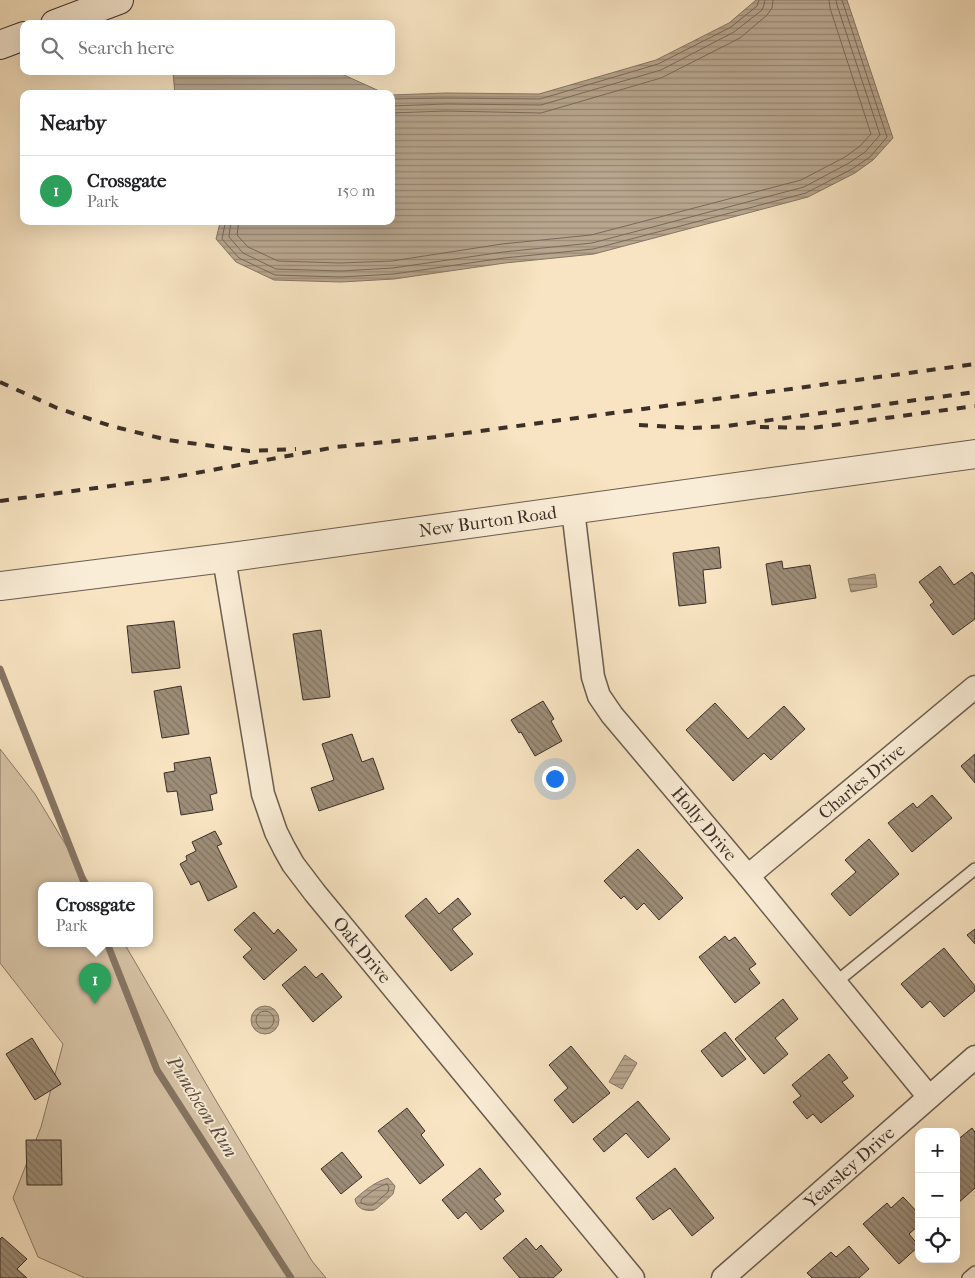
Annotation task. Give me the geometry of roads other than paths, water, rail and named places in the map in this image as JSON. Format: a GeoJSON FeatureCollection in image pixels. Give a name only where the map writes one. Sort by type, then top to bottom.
{"type":"FeatureCollection","features":[{"type":"Feature","properties":{"kind":"street"},"geometry":{"type":"LineString","coordinates":[[66,20],[119,0]]}},
{"type":"Feature","properties":{"kind":"street","name":"New Burton Road"},"geometry":{"type":"LineString","coordinates":[[0,586],[224,558],[975,454]]}},
{"type":"Feature","properties":{"kind":"street","name":"Holly Drive"},"geometry":{"type":"LineString","coordinates":[[573,510],[593,677],[599,696],[612,715],[748,876],[929,1097]]}},
{"type":"Feature","properties":{"kind":"street","name":"Oak Drive"},"geometry":{"type":"LineString","coordinates":[[224,558],[264,794],[274,826],[293,864],[633,1278]]}},
{"type":"Feature","properties":{"kind":"street","name":"Charles Drive"},"geometry":{"type":"LineString","coordinates":[[748,876],[975,687]]}},
{"type":"Feature","properties":{"kind":"street","name":"Yearsley Drive"},"geometry":{"type":"LineString","coordinates":[[723,1278],[975,1057]]}},
{"type":"Feature","properties":{"kind":"lane"},"geometry":{"type":"LineString","coordinates":[[835,983],[975,869]]}},
{"type":"Feature","properties":{"kind":"lane"},"geometry":{"type":"LineString","coordinates":[[968,1278],[975,1272]]}},
{"type":"Feature","properties":{"kind":"water"},"geometry":{"type":"Polygon","coordinates":[[[756,0],[847,0],[893,138],[873,160],[855,173],[808,197],[594,254],[505,263],[394,279],[341,282],[274,280],[236,262],[216,239],[220,225],[395,225],[395,95],[446,93],[539,94],[656,60],[729,23],[756,0]]]}},
{"type":"Feature","properties":{"kind":"water"},"geometry":{"type":"Polygon","coordinates":[[[173,75],[344,75],[377,90],[175,90],[173,75]]]}},
{"type":"Feature","properties":{"kind":"water"},"geometry":{"type":"Polygon","coordinates":[[[875,574],[877,587],[851,592],[848,579],[875,574]]]}},
{"type":"Feature","properties":{"kind":"water"},"geometry":{"type":"Polygon","coordinates":[[[265,1006],[275,1010],[279,1020],[275,1030],[265,1034],[255,1030],[251,1020],[255,1010],[265,1006]]]}},
{"type":"Feature","properties":{"kind":"water"},"geometry":{"type":"Polygon","coordinates":[[[625,1055],[637,1063],[622,1089],[609,1082],[625,1055]]]}},
{"type":"Feature","properties":{"kind":"water"},"geometry":{"type":"Polygon","coordinates":[[[388,1178],[395,1186],[393,1194],[374,1210],[364,1210],[359,1207],[355,1199],[370,1187],[388,1178]]]}},
{"type":"Feature","properties":{"kind":"waterway","name":"Puncheon Run"},"geometry":{"type":"LineString","coordinates":[[0,669],[84,882]]}},
{"type":"Feature","properties":{"kind":"waterway","name":"Puncheon Run"},"geometry":{"type":"LineString","coordinates":[[109,947],[157,1070],[291,1278]]}},
{"type":"Feature","properties":{"kind":"railway"},"geometry":{"type":"LineString","coordinates":[[0,501],[169,478],[336,447],[436,437],[975,364]]}},
{"type":"Feature","properties":{"kind":"railway"},"geometry":{"type":"LineString","coordinates":[[0,382],[57,408],[111,426],[168,440],[249,451],[296,449]]}},
{"type":"Feature","properties":{"kind":"railway"},"geometry":{"type":"LineString","coordinates":[[639,425],[692,428],[727,426],[975,392]]}},
{"type":"Feature","properties":{"kind":"railway"},"geometry":{"type":"LineString","coordinates":[[760,427],[812,428],[975,406]]}},
{"type":"Feature","properties":{"kind":"place","name":"Crossgate"},"geometry":{"type":"Point","coordinates":[95,1004]}}]}
